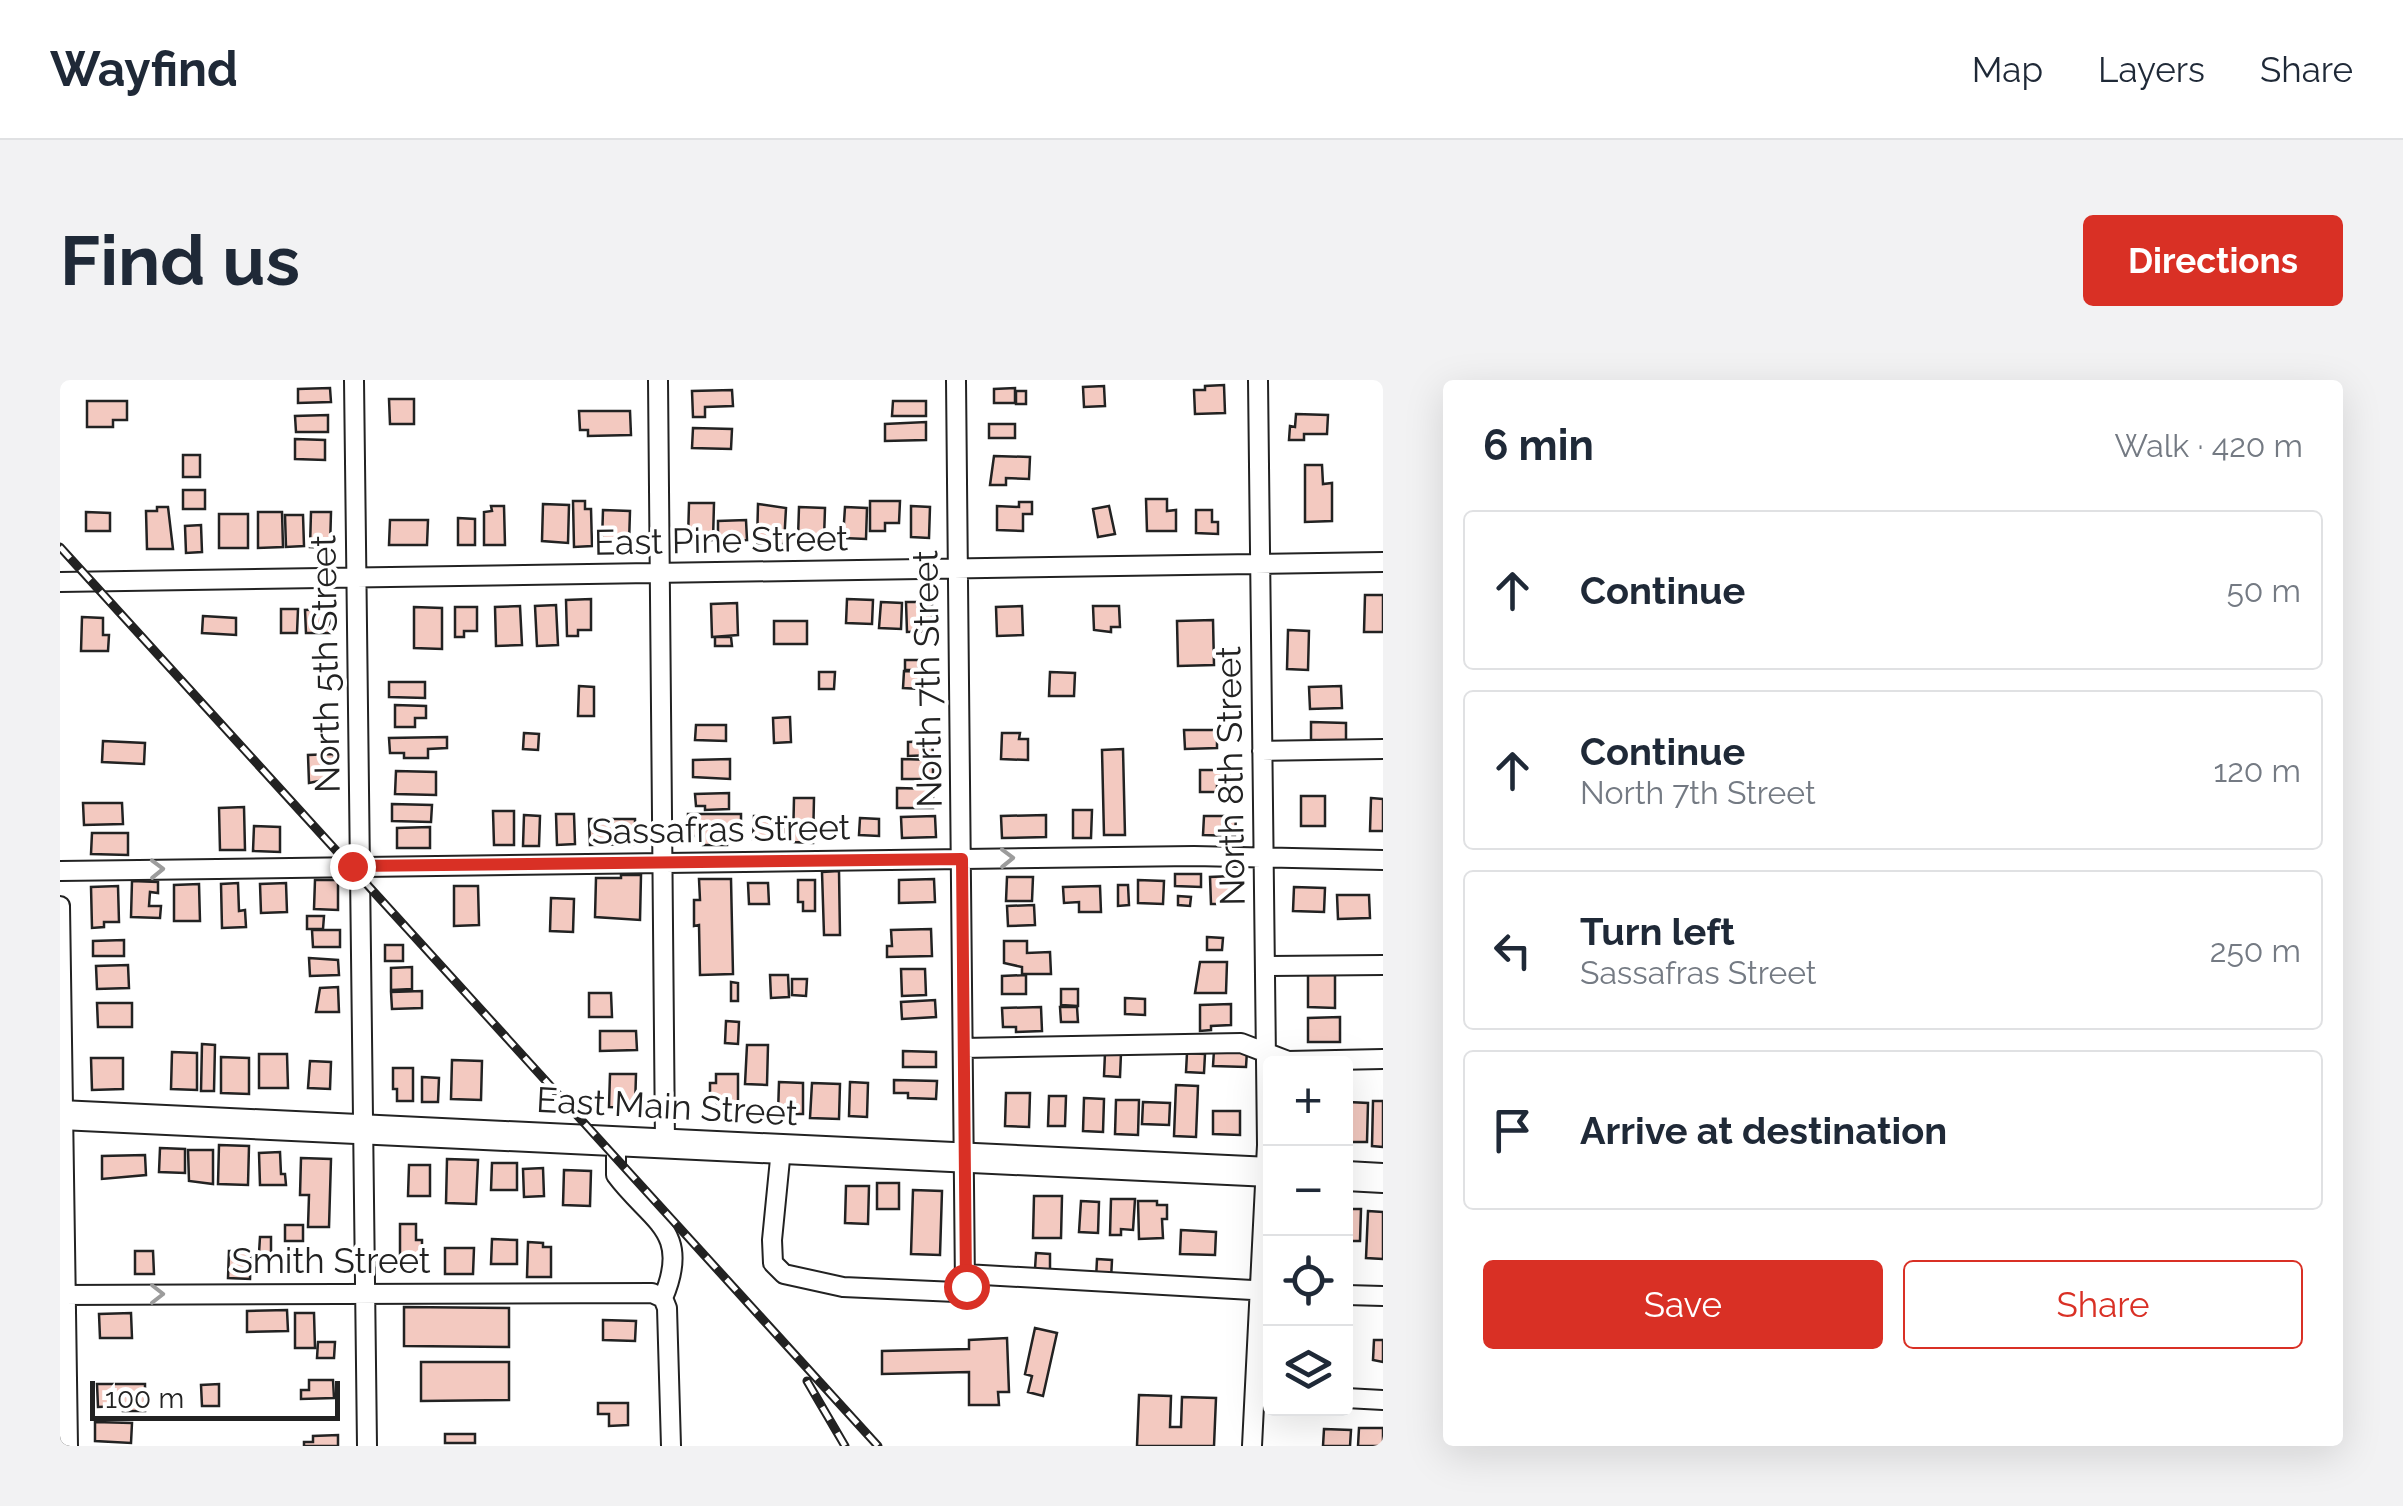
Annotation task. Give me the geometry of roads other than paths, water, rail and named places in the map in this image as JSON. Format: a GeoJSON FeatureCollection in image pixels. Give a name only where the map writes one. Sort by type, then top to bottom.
{"type":"FeatureCollection","features":[{"type":"Feature","properties":{"kind":"highway","name":"East Main Street"},"geometry":{"type":"LineString","coordinates":[[62,1115],[1263,1172]]}},
{"type":"Feature","properties":{"kind":"highway"},"geometry":{"type":"LineString","coordinates":[[1353,1176],[1383,1178]]}},
{"type":"Feature","properties":{"kind":"street","name":"North 5th Street"},"geometry":{"type":"LineString","coordinates":[[354,380],[368,1446]]}},
{"type":"Feature","properties":{"kind":"street"},"geometry":{"type":"LineString","coordinates":[[658,380],[665,1144]]}},
{"type":"Feature","properties":{"kind":"street","name":"North 7th Street"},"geometry":{"type":"LineString","coordinates":[[956,380],[966,1274]]}},
{"type":"Feature","properties":{"kind":"street","name":"North 8th Street"},"geometry":{"type":"LineString","coordinates":[[1258,380],[1268,1146]]}},
{"type":"Feature","properties":{"kind":"street","name":"East Pine Street"},"geometry":{"type":"LineString","coordinates":[[60,582],[1383,562]]}},
{"type":"Feature","properties":{"kind":"street"},"geometry":{"type":"LineString","coordinates":[[1262,750],[1383,749]]}},
{"type":"Feature","properties":{"kind":"street","name":"Sassafras Street"},"geometry":{"type":"LineString","coordinates":[[60,871],[962,859],[1383,860]]}},
{"type":"Feature","properties":{"kind":"street"},"geometry":{"type":"LineString","coordinates":[[60,906],[64,1418],[68,1446]]}},
{"type":"Feature","properties":{"kind":"street"},"geometry":{"type":"LineString","coordinates":[[1265,966],[1383,965]]}},
{"type":"Feature","properties":{"kind":"street"},"geometry":{"type":"LineString","coordinates":[[964,1048],[1242,1043],[1288,1061],[1383,1059]]}},
{"type":"Feature","properties":{"kind":"street"},"geometry":{"type":"LineString","coordinates":[[616,1141],[616,1175],[664,1229],[674,1263],[663,1298],[667,1308],[670,1446]]}},
{"type":"Feature","properties":{"kind":"street"},"geometry":{"type":"LineString","coordinates":[[781,1149],[772,1240],[773,1262],[784,1274],[842,1287],[956,1292],[966,1286],[966,1274],[1263,1291]]}},
{"type":"Feature","properties":{"kind":"street","name":"Smith Street"},"geometry":{"type":"LineString","coordinates":[[63,1294],[639,1291],[663,1298]]}},
{"type":"Feature","properties":{"kind":"street"},"geometry":{"type":"LineString","coordinates":[[1353,1294],[1383,1296]]}},
{"type":"Feature","properties":{"kind":"street","name":"North 8th Street"},"geometry":{"type":"LineString","coordinates":[[1252,1446],[1263,1394]]}},
{"type":"Feature","properties":{"kind":"street"},"geometry":{"type":"LineString","coordinates":[[1353,1398],[1383,1400]]}},
{"type":"Feature","properties":{"kind":"railway"},"geometry":{"type":"LineString","coordinates":[[60,547],[878,1446]]}},
{"type":"Feature","properties":{"kind":"railway"},"geometry":{"type":"LineString","coordinates":[[807,1381],[845,1446]]}}]}
